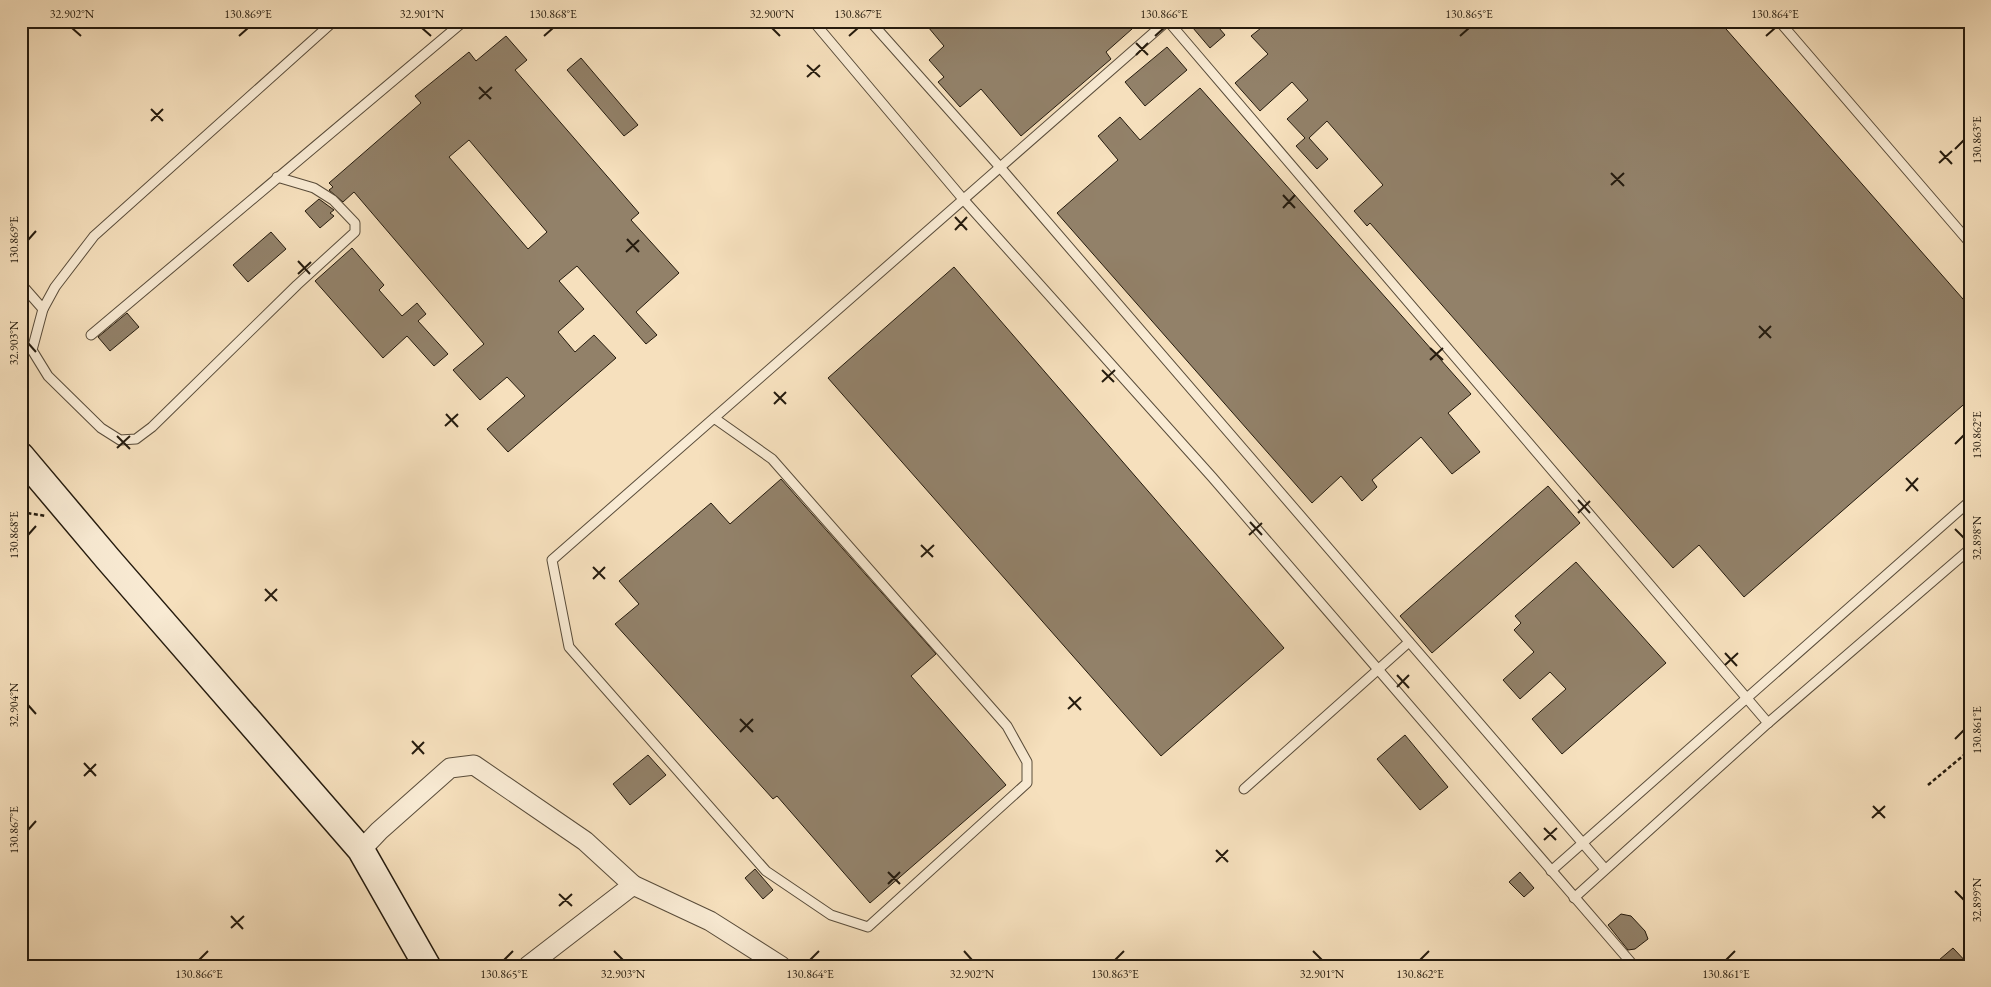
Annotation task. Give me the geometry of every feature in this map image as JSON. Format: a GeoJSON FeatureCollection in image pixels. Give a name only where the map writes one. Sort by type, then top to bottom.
{"type":"FeatureCollection","features":[{"type":"Feature","properties":{"kind":"street"},"geometry":{"type":"LineString","coordinates":[[21,456],[361,850],[427,966]]}},
{"type":"Feature","properties":{"kind":"street"},"geometry":{"type":"LineString","coordinates":[[361,850],[379,831],[450,768],[474,765],[585,841],[633,885],[710,921],[781,966]]}},
{"type":"Feature","properties":{"kind":"street"},"geometry":{"type":"LineString","coordinates":[[528,966],[633,885]]}},
{"type":"Feature","properties":{"kind":"lane"},"geometry":{"type":"LineString","coordinates":[[277,177],[314,188],[333,200],[355,223],[354,232],[290,291],[152,428],[136,439],[120,440],[101,428],[48,376],[32,350],[43,309],[55,287],[94,236],[334,21]]}},
{"type":"Feature","properties":{"kind":"lane"},"geometry":{"type":"LineString","coordinates":[[91,335],[464,21]]}},
{"type":"Feature","properties":{"kind":"lane"},"geometry":{"type":"LineString","coordinates":[[813,21],[963,199],[1212,477],[1634,966]]}},
{"type":"Feature","properties":{"kind":"lane"},"geometry":{"type":"LineString","coordinates":[[870,21],[999,166],[1606,869]]}},
{"type":"Feature","properties":{"kind":"lane"},"geometry":{"type":"LineString","coordinates":[[714,418],[772,458],[1007,726],[1026,762],[1027,783],[868,926],[831,916],[766,871],[569,647],[552,560],[999,166],[1168,21],[1768,723]]}},
{"type":"Feature","properties":{"kind":"lane"},"geometry":{"type":"LineString","coordinates":[[1779,21],[1970,244]]}},
{"type":"Feature","properties":{"kind":"lane"},"geometry":{"type":"LineString","coordinates":[[21,284],[43,309]]}},
{"type":"Feature","properties":{"kind":"lane"},"geometry":{"type":"LineString","coordinates":[[1552,871],[1970,501]]}},
{"type":"Feature","properties":{"kind":"lane"},"geometry":{"type":"LineString","coordinates":[[1574,898],[1768,723],[1970,550]]}},
{"type":"Feature","properties":{"kind":"lane"},"geometry":{"type":"LineString","coordinates":[[1244,789],[1409,642]]}},
{"type":"Feature","properties":{"kind":"path"},"geometry":{"type":"LineString","coordinates":[[1928,785],[1970,750]]}},
{"type":"Feature","properties":{"kind":"building"},"geometry":{"type":"Polygon","coordinates":[[[923,21],[1141,21],[1106,52],[1111,59],[1021,136],[981,89],[960,107],[938,82],[944,77],[929,60],[944,46],[923,21]]]}},
{"type":"Feature","properties":{"kind":"building"},"geometry":{"type":"Polygon","coordinates":[[[1202,21],[1213,21],[1225,35],[1210,48],[1193,28],[1202,21]]]}},
{"type":"Feature","properties":{"kind":"building"},"geometry":{"type":"Polygon","coordinates":[[[1255,21],[1719,21],[1970,307],[1970,399],[1744,597],[1699,545],[1673,568],[1370,223],[1367,226],[1354,211],[1383,185],[1327,121],[1309,138],[1328,159],[1317,169],[1296,146],[1305,138],[1287,119],[1308,100],[1292,82],[1260,111],[1235,83],[1268,54],[1251,36],[1261,28],[1255,21]]]}},
{"type":"Feature","properties":{"kind":"building"},"geometry":{"type":"Polygon","coordinates":[[[506,36],[527,60],[515,70],[639,213],[631,220],[679,273],[636,312],[657,335],[646,344],[577,266],[559,281],[584,309],[558,332],[575,352],[594,335],[616,358],[508,452],[487,429],[525,396],[507,377],[480,400],[453,370],[484,344],[354,192],[343,202],[329,190],[333,187],[329,183],[421,103],[415,96],[469,52],[476,61],[506,36]],[[469,140],[449,157],[528,249],[547,232],[469,140]]]}},
{"type":"Feature","properties":{"kind":"building"},"geometry":{"type":"Polygon","coordinates":[[[1167,47],[1187,70],[1145,106],[1125,82],[1167,47]]]}},
{"type":"Feature","properties":{"kind":"building"},"geometry":{"type":"Polygon","coordinates":[[[581,58],[638,125],[624,136],[567,70],[581,58]]]}},
{"type":"Feature","properties":{"kind":"building"},"geometry":{"type":"Polygon","coordinates":[[[1200,88],[1471,394],[1448,413],[1480,452],[1452,474],[1421,437],[1372,480],[1377,487],[1362,501],[1341,476],[1312,503],[1057,213],[1118,160],[1098,136],[1120,117],[1140,140],[1200,88]]]}},
{"type":"Feature","properties":{"kind":"building"},"geometry":{"type":"Polygon","coordinates":[[[319,199],[334,210],[330,213],[334,216],[320,228],[305,211],[319,199]]]}},
{"type":"Feature","properties":{"kind":"building"},"geometry":{"type":"Polygon","coordinates":[[[271,232],[286,249],[248,282],[233,265],[271,232]]]}},
{"type":"Feature","properties":{"kind":"building"},"geometry":{"type":"Polygon","coordinates":[[[352,248],[384,285],[379,290],[402,316],[417,303],[426,314],[418,321],[448,354],[434,366],[407,336],[383,358],[315,281],[352,248]]]}},
{"type":"Feature","properties":{"kind":"building"},"geometry":{"type":"Polygon","coordinates":[[[954,267],[1284,648],[1161,756],[828,378],[954,267]]]}},
{"type":"Feature","properties":{"kind":"building"},"geometry":{"type":"Polygon","coordinates":[[[127,313],[139,327],[110,351],[98,337],[127,313]]]}},
{"type":"Feature","properties":{"kind":"building"},"geometry":{"type":"Polygon","coordinates":[[[781,479],[936,654],[911,676],[1006,785],[870,903],[777,796],[773,799],[615,624],[639,604],[619,581],[711,503],[730,524],[781,479]]]}},
{"type":"Feature","properties":{"kind":"building"},"geometry":{"type":"Polygon","coordinates":[[[1548,486],[1580,523],[1432,653],[1400,616],[1548,486]]]}},
{"type":"Feature","properties":{"kind":"building"},"geometry":{"type":"Polygon","coordinates":[[[1576,562],[1666,663],[1562,754],[1532,719],[1566,689],[1550,672],[1520,699],[1503,680],[1534,652],[1514,630],[1521,623],[1515,616],[1576,562]]]}},
{"type":"Feature","properties":{"kind":"building"},"geometry":{"type":"Polygon","coordinates":[[[1405,735],[1448,787],[1420,810],[1377,759],[1405,735]]]}},
{"type":"Feature","properties":{"kind":"building"},"geometry":{"type":"Polygon","coordinates":[[[648,755],[666,775],[630,805],[613,784],[648,755]]]}},
{"type":"Feature","properties":{"kind":"building"},"geometry":{"type":"Polygon","coordinates":[[[755,869],[773,890],[763,899],[745,878],[755,869]]]}},
{"type":"Feature","properties":{"kind":"building"},"geometry":{"type":"Polygon","coordinates":[[[1520,872],[1534,888],[1524,897],[1509,882],[1520,872]]]}},
{"type":"Feature","properties":{"kind":"building"},"geometry":{"type":"Polygon","coordinates":[[[1621,914],[1631,916],[1645,931],[1648,939],[1635,949],[1628,950],[1608,925],[1621,914]]]}},
{"type":"Feature","properties":{"kind":"building"},"geometry":{"type":"Polygon","coordinates":[[[1953,948],[1970,966],[1932,966],[1953,948]]]}}]}
